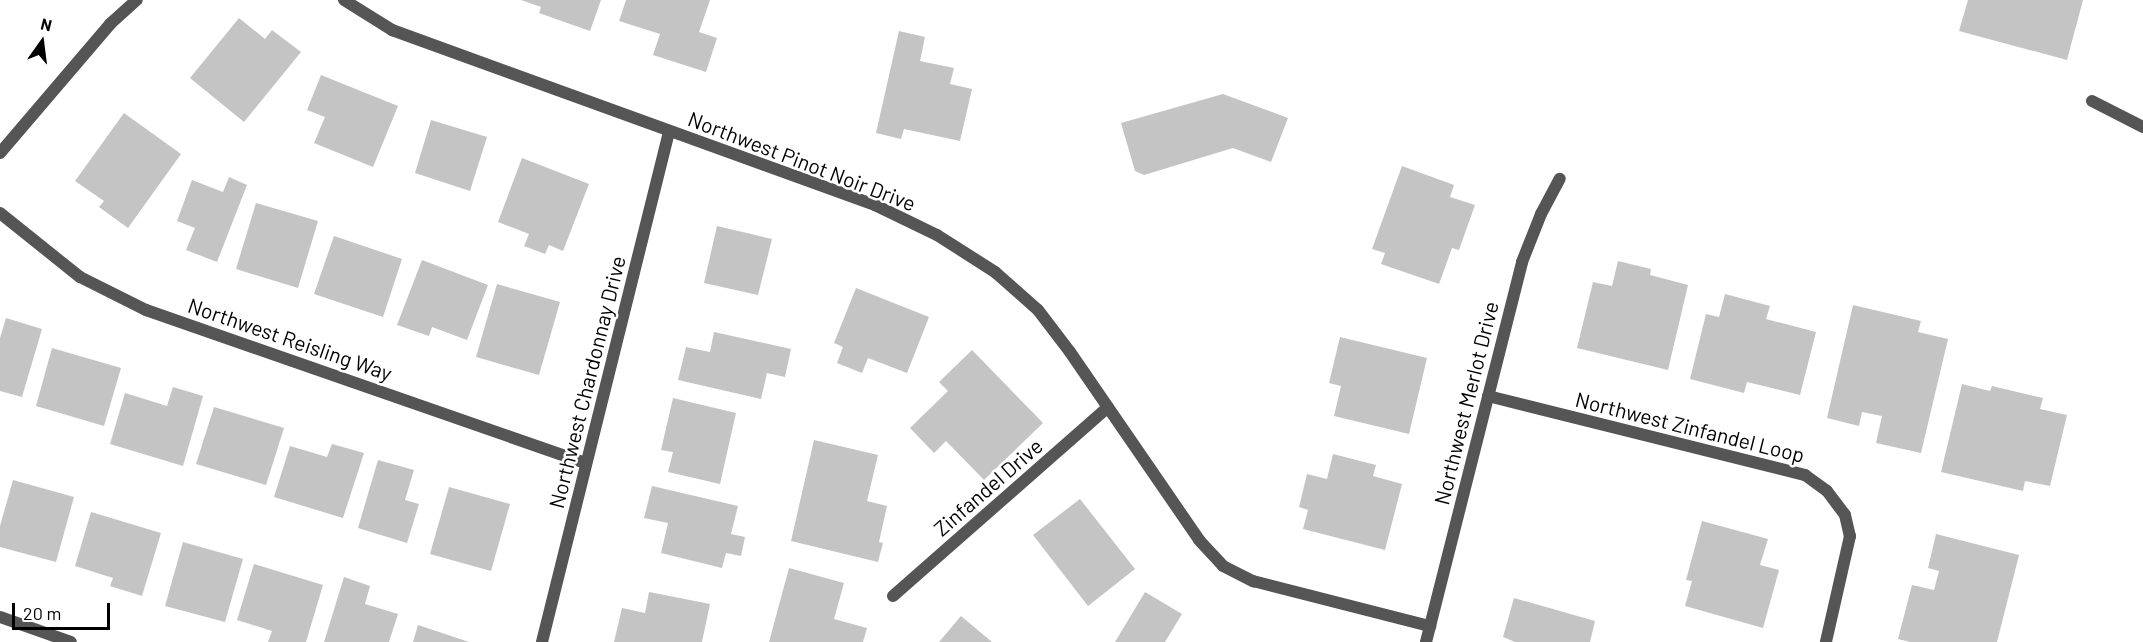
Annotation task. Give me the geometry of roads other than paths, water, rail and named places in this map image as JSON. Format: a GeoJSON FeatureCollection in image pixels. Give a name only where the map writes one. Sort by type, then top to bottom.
{"type":"FeatureCollection","features":[{"type":"Feature","properties":{"kind":"street"},"geometry":{"type":"LineString","coordinates":[[0,153],[110,24],[137,0]]}},
{"type":"Feature","properties":{"kind":"street","name":"Northwest Pinot Noir Drive"},"geometry":{"type":"LineString","coordinates":[[344,0],[392,30],[875,205],[937,235],[995,272],[1038,310],[1199,540],[1223,566],[1253,581],[1430,626]]}},
{"type":"Feature","properties":{"kind":"street"},"geometry":{"type":"LineString","coordinates":[[2092,101],[2143,127]]}},
{"type":"Feature","properties":{"kind":"street","name":"Northwest Chardonnay Drive"},"geometry":{"type":"LineString","coordinates":[[542,642],[669,132]]}},
{"type":"Feature","properties":{"kind":"street","name":"Northwest Merlot Drive"},"geometry":{"type":"LineString","coordinates":[[1426,642],[1521,262],[1541,214],[1560,179]]}},
{"type":"Feature","properties":{"kind":"street","name":"Northwest Reisling Way"},"geometry":{"type":"LineString","coordinates":[[0,213],[80,277],[146,310],[586,463]]}},
{"type":"Feature","properties":{"kind":"street","name":"Northwest Zinfandel Loop"},"geometry":{"type":"LineString","coordinates":[[1488,396],[1805,475],[1827,491],[1845,515],[1850,536],[1826,642]]}},
{"type":"Feature","properties":{"kind":"street","name":"Zinfandel Drive"},"geometry":{"type":"LineString","coordinates":[[893,596],[1108,408]]}},
{"type":"Feature","properties":{"kind":"street"},"geometry":{"type":"LineString","coordinates":[[0,617],[71,642]]}}]}
